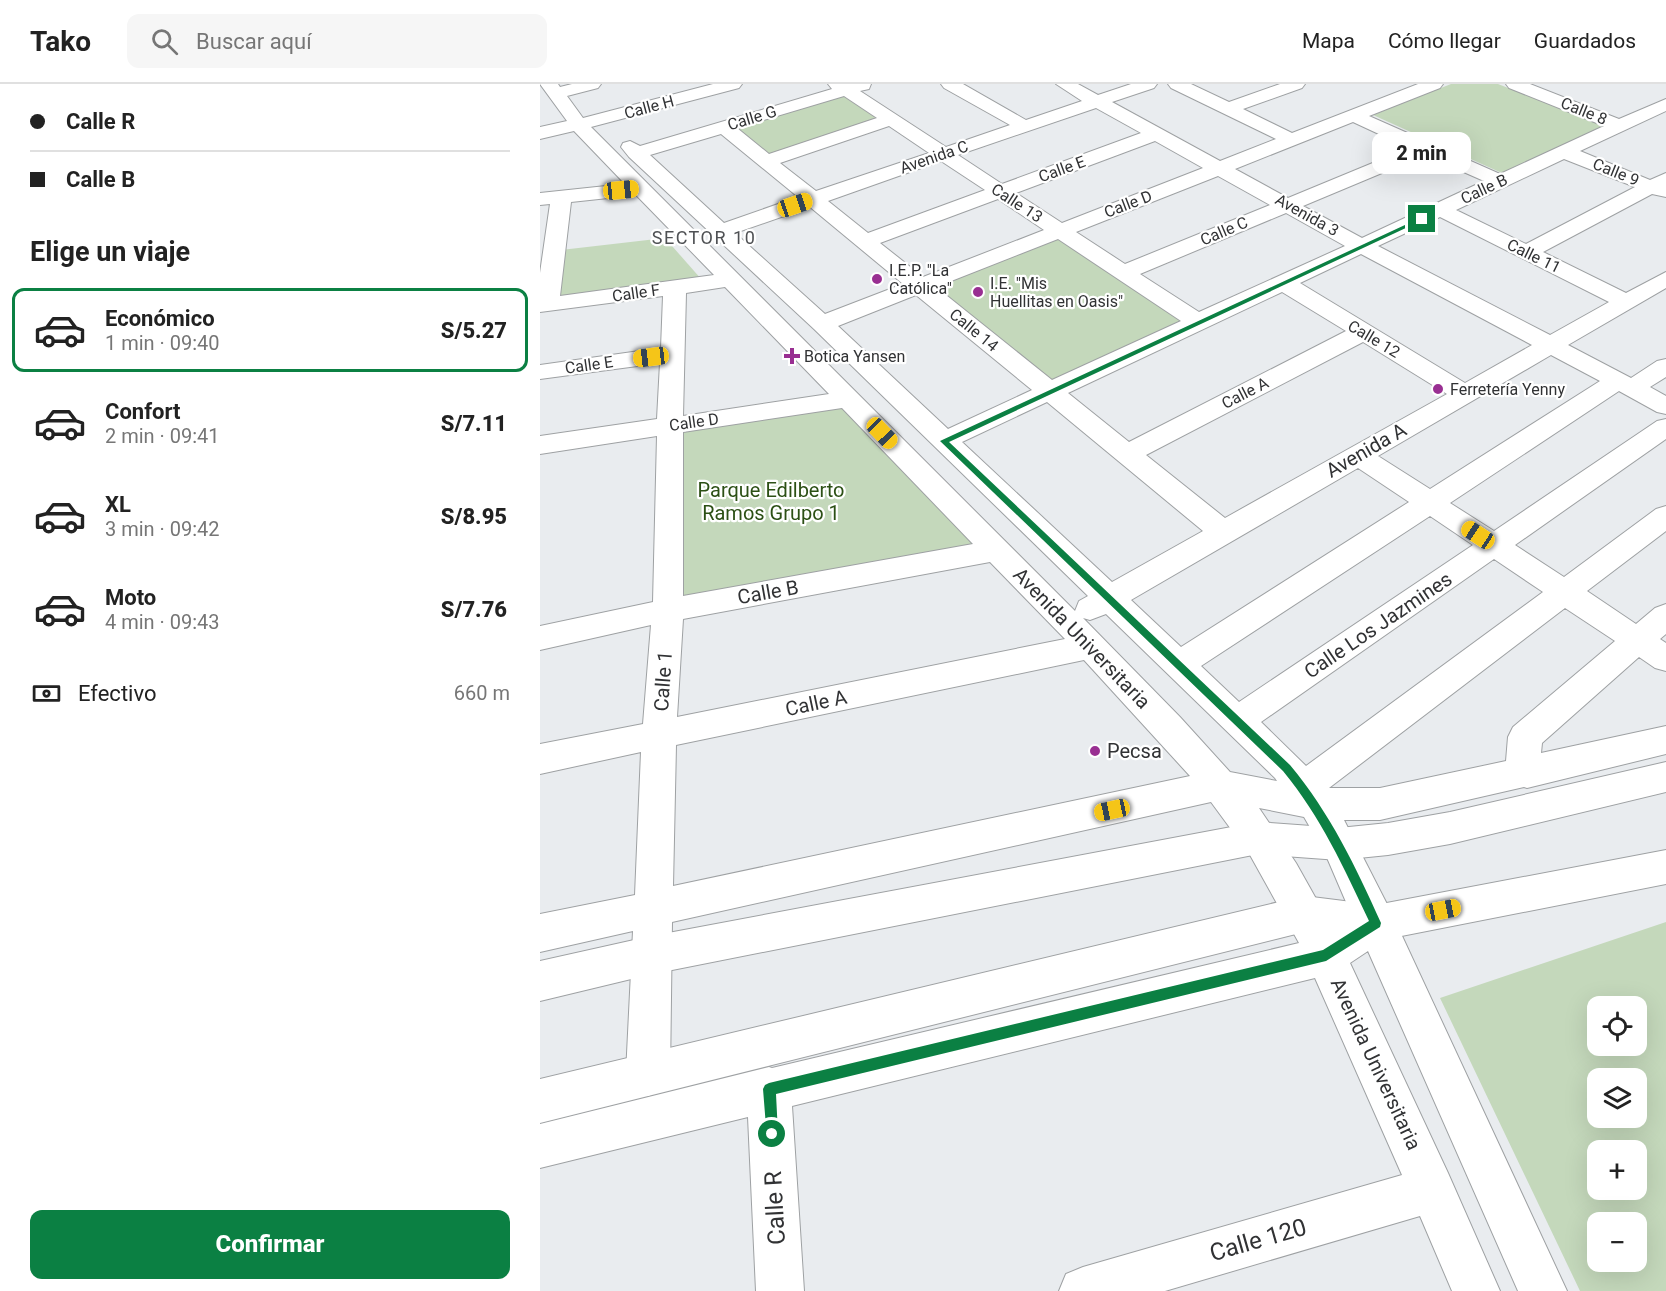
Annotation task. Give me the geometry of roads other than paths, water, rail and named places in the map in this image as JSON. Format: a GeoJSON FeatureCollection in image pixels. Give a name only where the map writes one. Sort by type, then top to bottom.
{"type":"FeatureCollection","features":[{"type":"Feature","properties":{"kind":"street"},"geometry":{"type":"LineString","coordinates":[[553,88],[592,84]]}},
{"type":"Feature","properties":{"kind":"street","name":"Calle H"},"geometry":{"type":"LineString","coordinates":[[540,133],[733,84]]}},
{"type":"Feature","properties":{"kind":"street","name":"Calle G"},"geometry":{"type":"LineString","coordinates":[[636,153],[724,127],[841,87],[867,84]]}},
{"type":"Feature","properties":{"kind":"street"},"geometry":{"type":"LineString","coordinates":[[950,84],[1024,126]]}},
{"type":"Feature","properties":{"kind":"street","name":"Avenida 3"},"geometry":{"type":"LineString","coordinates":[[1065,84],[1363,247],[1666,406]]}},
{"type":"Feature","properties":{"kind":"street","name":"Avenida C"},"geometry":{"type":"LineString","coordinates":[[720,231],[1148,84]]}},
{"type":"Feature","properties":{"kind":"street"},"geometry":{"type":"LineString","coordinates":[[1178,84],[1292,140]]}},
{"type":"Feature","properties":{"kind":"street"},"geometry":{"type":"LineString","coordinates":[[1228,109],[1296,84]]}},
{"type":"Feature","properties":{"kind":"street","name":"Calle 8"},"geometry":{"type":"LineString","coordinates":[[1515,84],[1620,126]]}},
{"type":"Feature","properties":{"kind":"street","name":"Calle D"},"geometry":{"type":"LineString","coordinates":[[822,324],[1354,116],[1421,86]]}},
{"type":"Feature","properties":{"kind":"street","name":"Calle 13"},"geometry":{"type":"LineString","coordinates":[[841,87],[941,155],[1000,191],[1198,322]]}},
{"type":"Feature","properties":{"kind":"street","name":"Avenida Universitaria"},"geometry":{"type":"LineString","coordinates":[[553,88],[590,122],[636,153],[822,324],[1107,599],[1287,768],[1309,796],[1339,843],[1543,1291]]}},
{"type":"Feature","properties":{"kind":"street"},"geometry":{"type":"LineString","coordinates":[[1544,96],[1562,88]]}},
{"type":"Feature","properties":{"kind":"street","name":"Calle B"},"geometry":{"type":"LineString","coordinates":[[944,441],[1666,104]]}},
{"type":"Feature","properties":{"kind":"street"},"geometry":{"type":"LineString","coordinates":[[1354,116],[1501,182]]}},
{"type":"Feature","properties":{"kind":"street"},"geometry":{"type":"LineString","coordinates":[[766,161],[890,120]]}},
{"type":"Feature","properties":{"kind":"street","name":"Avenida Universitaria"},"geometry":{"type":"LineString","coordinates":[[590,122],[640,188],[1091,646],[1153,711],[1218,785],[1283,874],[1326,956],[1476,1291]]}},
{"type":"Feature","properties":{"kind":"street","name":"Calle 14"},"geometry":{"type":"LineString","coordinates":[[724,127],[1223,532]]}},
{"type":"Feature","properties":{"kind":"street","name":"Calle E"},"geometry":{"type":"LineString","coordinates":[[865,241],[1157,134]]}},
{"type":"Feature","properties":{"kind":"street","name":"Calle C"},"geometry":{"type":"LineString","coordinates":[[1123,273],[1425,148]]}},
{"type":"Feature","properties":{"kind":"street","name":"Calle 9"},"geometry":{"type":"LineString","coordinates":[[1565,152],[1661,186]]}},
{"type":"Feature","properties":{"kind":"street"},"geometry":{"type":"LineString","coordinates":[[1526,252],[1661,186]]}},
{"type":"Feature","properties":{"kind":"street"},"geometry":{"type":"LineString","coordinates":[[544,305],[551,198],[640,188]]}},
{"type":"Feature","properties":{"kind":"street","name":"Calle 11"},"geometry":{"type":"LineString","coordinates":[[1441,210],[1627,302]]}},
{"type":"Feature","properties":{"kind":"street","name":"Avenida A"},"geometry":{"type":"LineString","coordinates":[[1067,622],[1666,279]]}},
{"type":"Feature","properties":{"kind":"street","name":"Calle F"},"geometry":{"type":"LineString","coordinates":[[544,305],[731,280]]}},
{"type":"Feature","properties":{"kind":"street","name":"Calle 12"},"geometry":{"type":"LineString","coordinates":[[1284,283],[1465,394]]}},
{"type":"Feature","properties":{"kind":"street","name":"Calle 1"},"geometry":{"type":"LineString","coordinates":[[648,1074],[660,735],[668,610],[670,426],[675,288]]}},
{"type":"Feature","properties":{"kind":"street","name":"Calle A"},"geometry":{"type":"LineString","coordinates":[[1126,454],[1363,332]]}},
{"type":"Feature","properties":{"kind":"street","name":"Calle E"},"geometry":{"type":"LineString","coordinates":[[540,372],[673,354]]}},
{"type":"Feature","properties":{"kind":"street"},"geometry":{"type":"LineString","coordinates":[[1178,665],[1430,503],[1625,385],[1666,366]]}},
{"type":"Feature","properties":{"kind":"street","name":"Calle D"},"geometry":{"type":"LineString","coordinates":[[540,445],[849,399]]}},
{"type":"Feature","properties":{"kind":"street","name":"Calle Los Jazmines"},"geometry":{"type":"LineString","coordinates":[[1237,722],[1666,427]]}},
{"type":"Feature","properties":{"kind":"street"},"geometry":{"type":"LineString","coordinates":[[1358,455],[1666,659]]}},
{"type":"Feature","properties":{"kind":"street"},"geometry":{"type":"LineString","coordinates":[[1309,796],[1486,649],[1567,592],[1666,516]]}},
{"type":"Feature","properties":{"kind":"street","name":"Calle B"},"geometry":{"type":"LineString","coordinates":[[540,638],[668,610],[997,550]]}},
{"type":"Feature","properties":{"kind":"street"},"geometry":{"type":"LineString","coordinates":[[1527,773],[1523,756],[1525,737],[1666,616]]}},
{"type":"Feature","properties":{"kind":"street","name":"Calle A"},"geometry":{"type":"LineString","coordinates":[[540,759],[1091,646]]}},
{"type":"Feature","properties":{"kind":"street"},"geometry":{"type":"LineString","coordinates":[[540,933],[1100,813],[1218,785],[1380,804],[1527,773],[1666,740]]}},
{"type":"Feature","properties":{"kind":"street"},"geometry":{"type":"LineString","coordinates":[[540,981],[652,956],[1258,838],[1339,843],[1388,839],[1450,828],[1666,777]]}},
{"type":"Feature","properties":{"kind":"street"},"geometry":{"type":"LineString","coordinates":[[540,1101],[1304,914],[1376,923],[1666,867]]}},
{"type":"Feature","properties":{"kind":"street"},"geometry":{"type":"LineString","coordinates":[[540,1146],[1326,956],[1376,923]]}},
{"type":"Feature","properties":{"kind":"street","name":"Calle R"},"geometry":{"type":"LineString","coordinates":[[769,1089],[780,1291]]}},
{"type":"Feature","properties":{"kind":"street","name":"Calle 120"},"geometry":{"type":"LineString","coordinates":[[1083,1291],[1432,1189]]}},
{"type":"Feature","properties":{"kind":"place","name":"I.E.P. \"La Católica\""},"geometry":{"type":"Point","coordinates":[877,279]}},
{"type":"Feature","properties":{"kind":"place","name":"I.E. \"Mis Huellitas en Oasis\""},"geometry":{"type":"Point","coordinates":[978,292]}},
{"type":"Feature","properties":{"kind":"place","name":"Botica Yansen"},"geometry":{"type":"Point","coordinates":[792,356]}},
{"type":"Feature","properties":{"kind":"place","name":"Ferretería Yenny"},"geometry":{"type":"Point","coordinates":[1438,389]}},
{"type":"Feature","properties":{"kind":"place","name":"Pecsa"},"geometry":{"type":"Point","coordinates":[1095,751]}},
{"type":"Feature","properties":{"kind":"district","name":"SECTOR 10"},"geometry":{"type":"Point","coordinates":[704,237]}},
{"type":"Feature","properties":{"kind":"park label","name":"Parque Edilberto Ramos Grupo 1"},"geometry":{"type":"Point","coordinates":[771,502]}}]}
